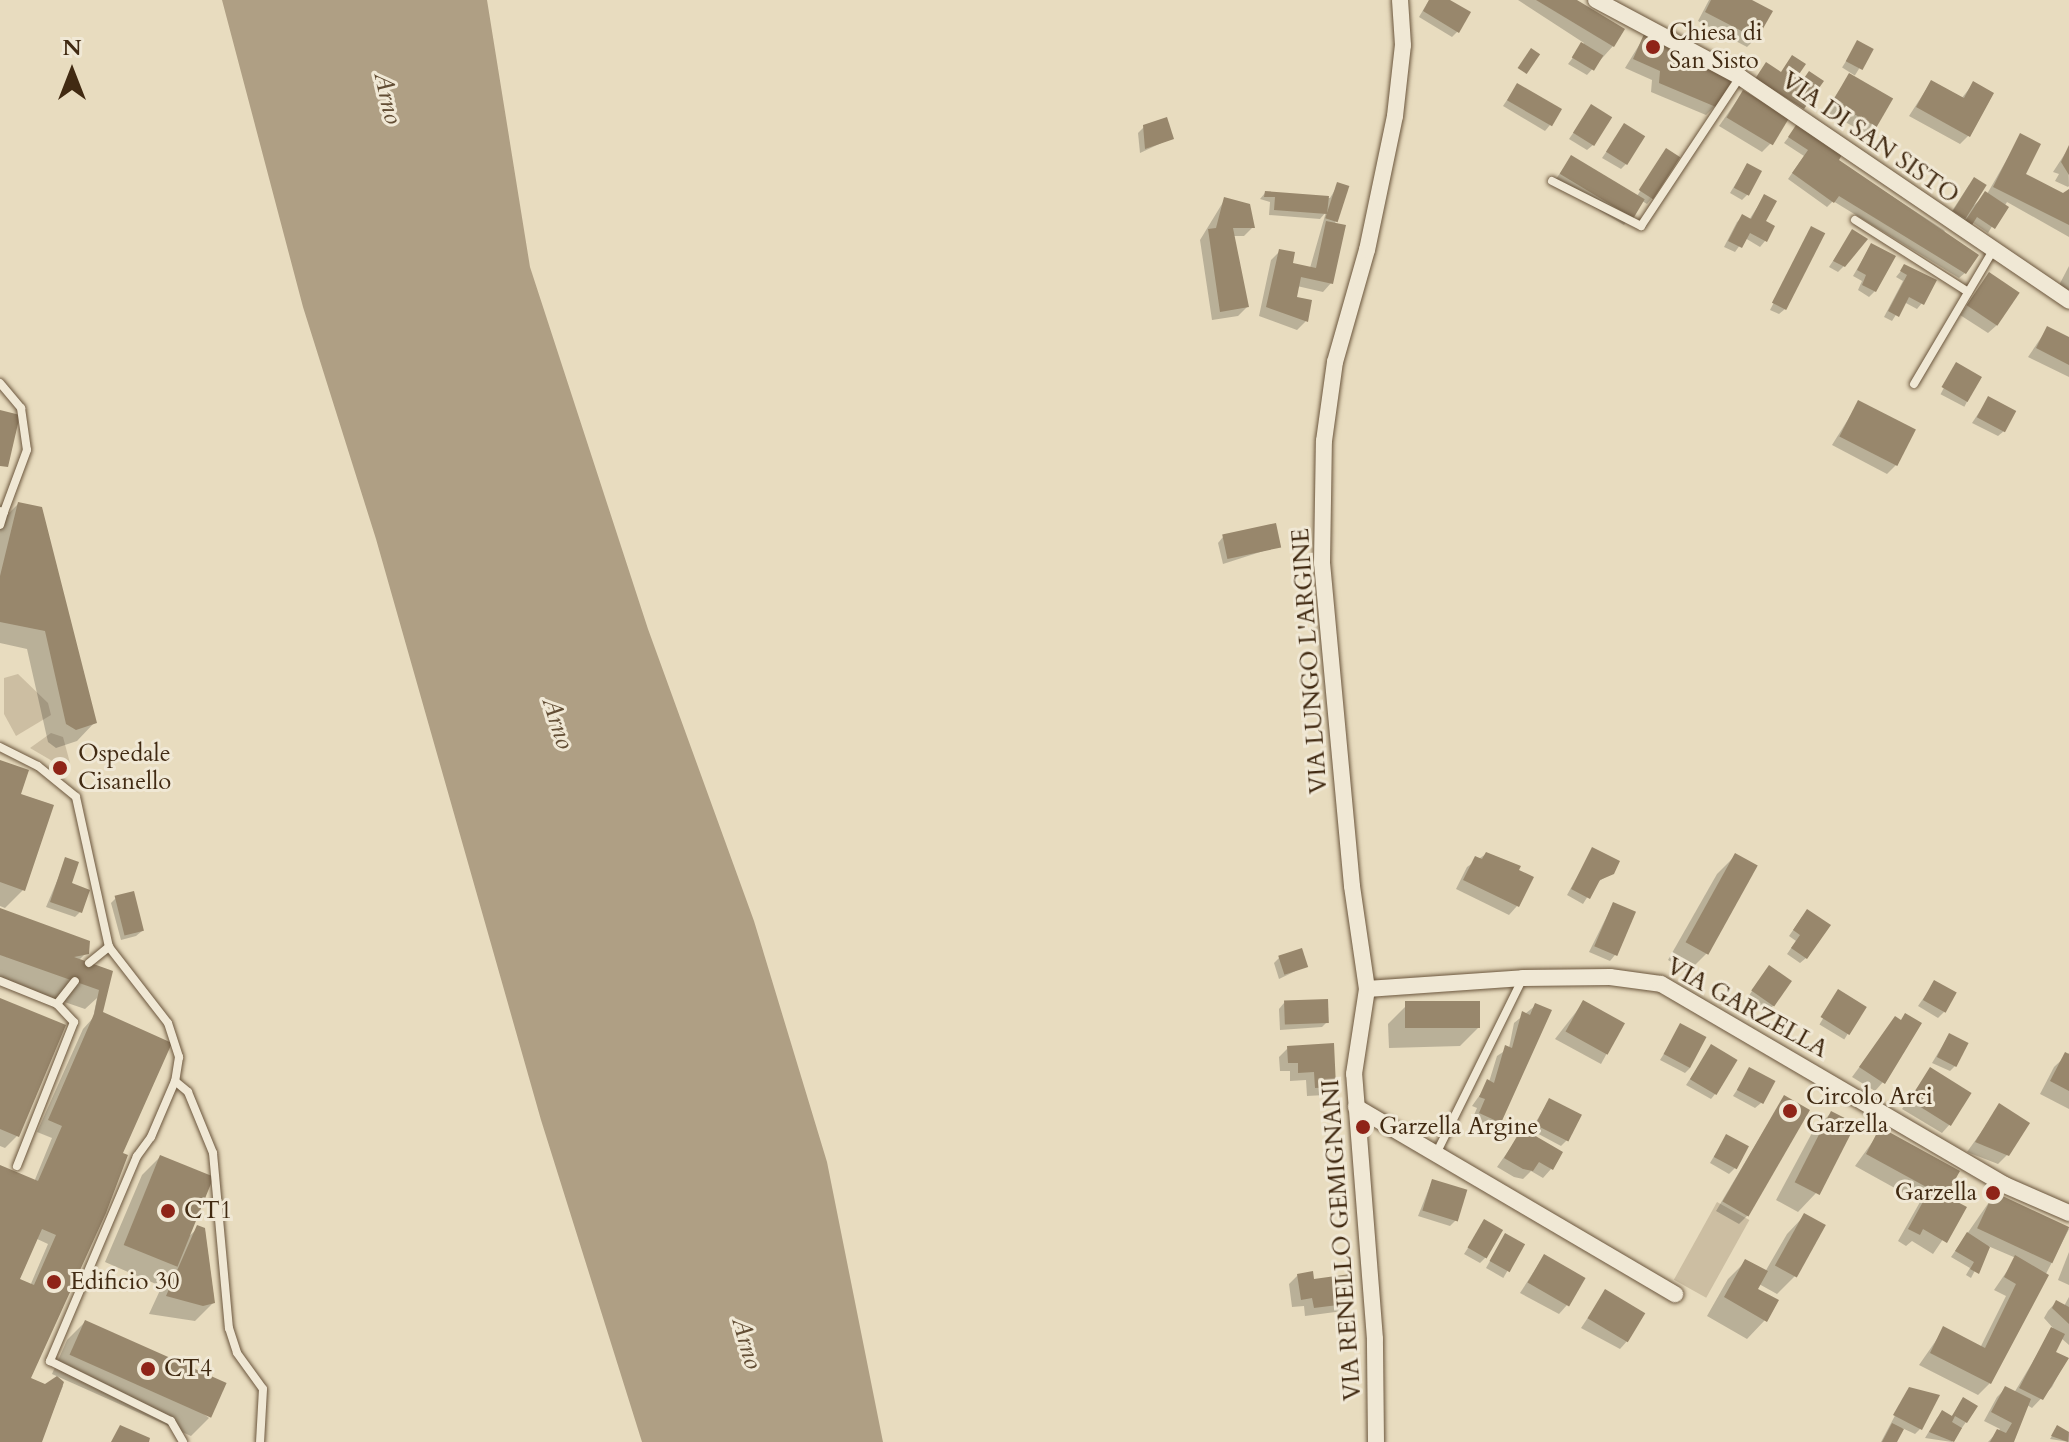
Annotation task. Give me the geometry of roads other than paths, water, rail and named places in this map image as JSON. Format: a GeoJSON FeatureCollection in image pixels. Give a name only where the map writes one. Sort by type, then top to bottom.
{"type":"FeatureCollection","features":[{"type":"Feature","properties":{"kind":"street","name":"VIA LUNGO L'ARGINE"},"geometry":{"type":"LineString","coordinates":[[1367,989],[1352,886],[1322,563],[1324,441],[1335,362],[1367,250],[1395,116],[1403,45],[1400,0]]}},
{"type":"Feature","properties":{"kind":"street","name":"VIA DI SAN SISTO"},"geometry":{"type":"LineString","coordinates":[[1596,0],[1740,77],[1992,252],[2069,301]]}},
{"type":"Feature","properties":{"kind":"street","name":"VIA GARZELLA"},"geometry":{"type":"LineString","coordinates":[[1367,989],[1523,978],[1610,977],[1661,984],[2005,1185],[2069,1213]]}},
{"type":"Feature","properties":{"kind":"street","name":"VIA RENELLO GEMIGNANI"},"geometry":{"type":"LineString","coordinates":[[1367,989],[1355,1052],[1356,1107],[1376,1352],[1376,1442]]}},
{"type":"Feature","properties":{"kind":"street"},"geometry":{"type":"LineString","coordinates":[[1356,1107],[1675,1294]]}},
{"type":"Feature","properties":{"kind":"lane"},"geometry":{"type":"LineString","coordinates":[[1552,181],[1641,226],[1740,77]]}},
{"type":"Feature","properties":{"kind":"lane"},"geometry":{"type":"LineString","coordinates":[[1855,220],[1968,292]]}},
{"type":"Feature","properties":{"kind":"lane"},"geometry":{"type":"LineString","coordinates":[[1914,384],[1992,252]]}},
{"type":"Feature","properties":{"kind":"lane"},"geometry":{"type":"LineString","coordinates":[[0,383],[21,408],[27,450],[2,512],[0,525]]}},
{"type":"Feature","properties":{"kind":"lane"},"geometry":{"type":"LineString","coordinates":[[0,747],[38,766],[76,797],[109,947],[168,1023],[179,1057],[175,1081],[50,1361],[171,1421],[183,1442]]}},
{"type":"Feature","properties":{"kind":"lane"},"geometry":{"type":"LineString","coordinates":[[89,963],[109,947]]}},
{"type":"Feature","properties":{"kind":"lane"},"geometry":{"type":"LineString","coordinates":[[1435,1156],[1523,978]]}},
{"type":"Feature","properties":{"kind":"lane"},"geometry":{"type":"LineString","coordinates":[[0,981],[57,1004],[73,1017],[73,1030],[17,1166]]}},
{"type":"Feature","properties":{"kind":"lane"},"geometry":{"type":"LineString","coordinates":[[57,1004],[75,981]]}},
{"type":"Feature","properties":{"kind":"lane"},"geometry":{"type":"LineString","coordinates":[[175,1081],[188,1092],[213,1153],[229,1328],[237,1353],[263,1389],[260,1442]]}},
{"type":"Feature","properties":{"kind":"water","name":"Arno"},"geometry":{"type":"Polygon","coordinates":[[[222,0],[487,0],[530,267],[648,629],[754,921],[827,1162],[883,1442],[642,1442],[541,1120],[376,539],[303,307],[222,0]]]}},
{"type":"Feature","properties":{"kind":"place","name":"Chiesa di San Sisto"},"geometry":{"type":"Point","coordinates":[1653,47]}},
{"type":"Feature","properties":{"kind":"place","name":"Ospedale Cisanello"},"geometry":{"type":"Point","coordinates":[60,768]}},
{"type":"Feature","properties":{"kind":"place","name":"Circolo Arci Garzella"},"geometry":{"type":"Point","coordinates":[1790,1111]}},
{"type":"Feature","properties":{"kind":"place","name":"Garzella Argine"},"geometry":{"type":"Point","coordinates":[1363,1127]}},
{"type":"Feature","properties":{"kind":"place","name":"Garzella"},"geometry":{"type":"Point","coordinates":[1993,1193]}},
{"type":"Feature","properties":{"kind":"place","name":"CT1"},"geometry":{"type":"Point","coordinates":[168,1211]}},
{"type":"Feature","properties":{"kind":"place","name":"Edificio 30"},"geometry":{"type":"Point","coordinates":[54,1282]}},
{"type":"Feature","properties":{"kind":"place","name":"CT4"},"geometry":{"type":"Point","coordinates":[148,1369]}}]}
